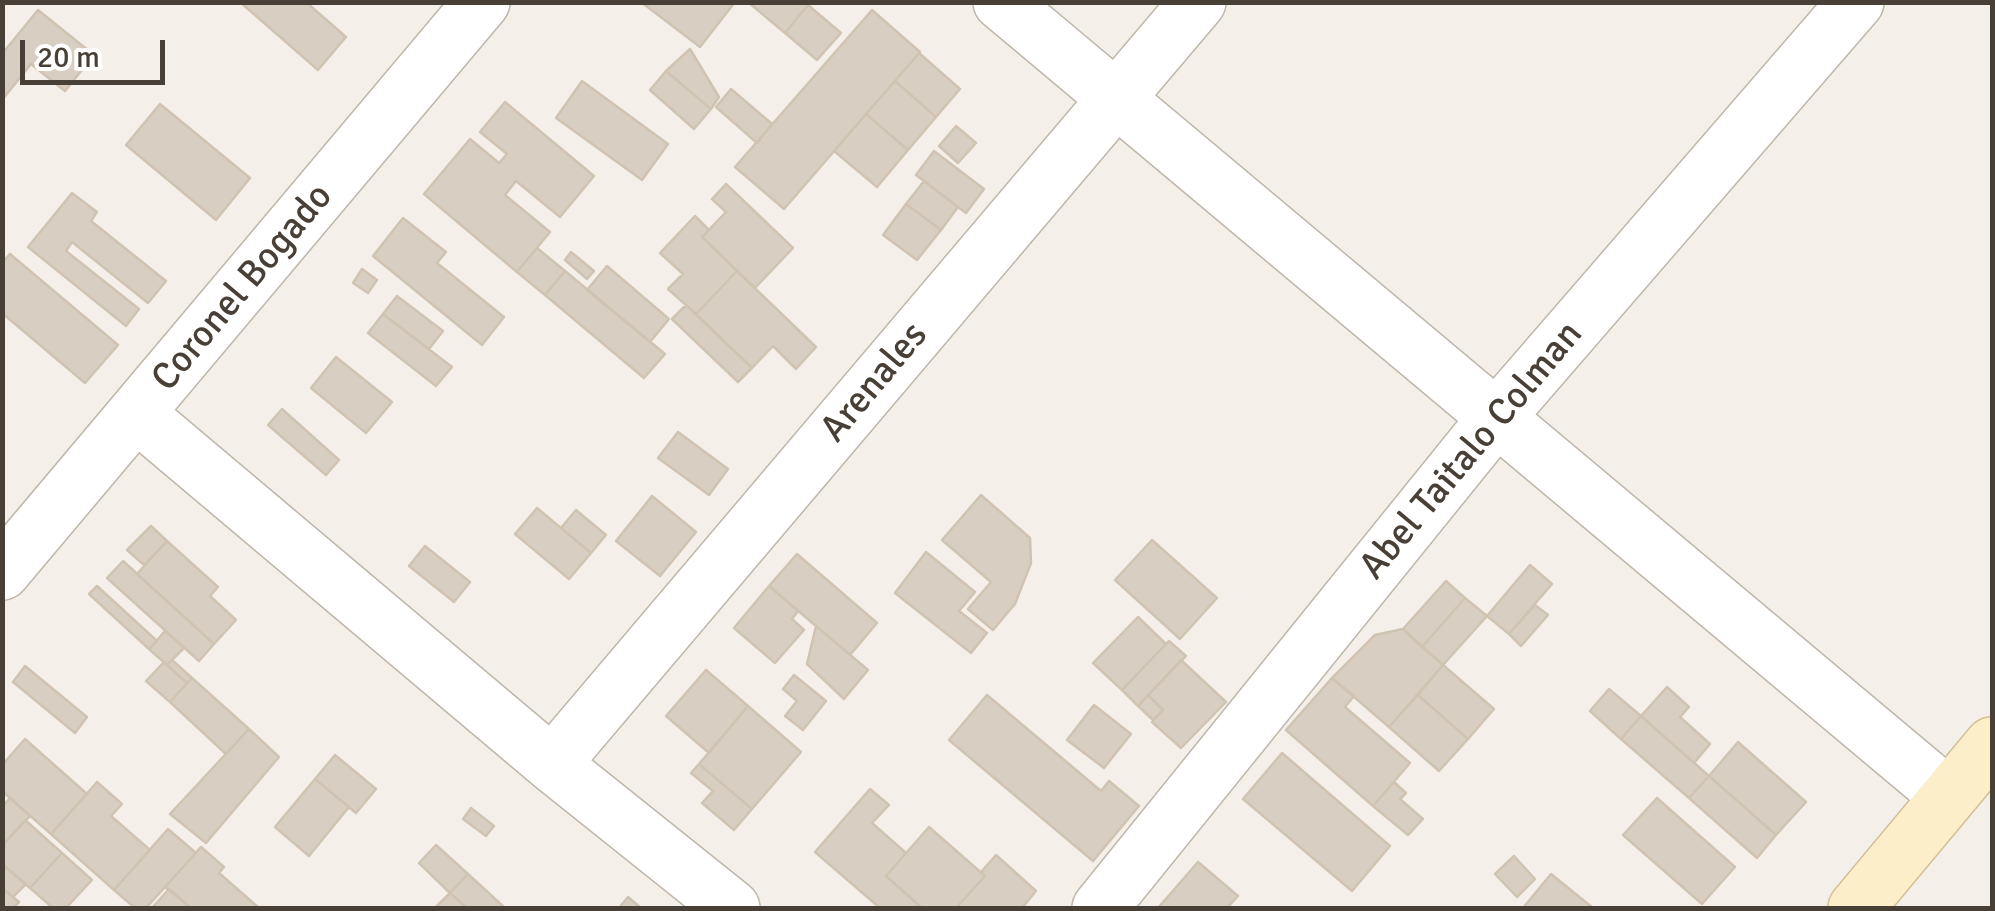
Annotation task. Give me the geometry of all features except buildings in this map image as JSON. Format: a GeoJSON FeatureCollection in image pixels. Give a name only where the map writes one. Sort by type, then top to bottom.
{"type":"FeatureCollection","features":[{"type":"Feature","properties":{"kind":"main road"},"geometry":{"type":"LineString","coordinates":[[1856,908],[1992,746]]}},
{"type":"Feature","properties":{"kind":"street","name":"Coronel Bogado"},"geometry":{"type":"LineString","coordinates":[[2,572],[482,2]]}},
{"type":"Feature","properties":{"kind":"street"},"geometry":{"type":"LineString","coordinates":[[1001,2],[1948,796]]}},
{"type":"Feature","properties":{"kind":"street","name":"Arenales"},"geometry":{"type":"LineString","coordinates":[[552,764],[1198,2]]}},
{"type":"Feature","properties":{"kind":"street","name":"Abel Taitalo Colman"},"geometry":{"type":"LineString","coordinates":[[1100,908],[1496,418],[1856,2]]}},
{"type":"Feature","properties":{"kind":"street"},"geometry":{"type":"LineString","coordinates":[[137,414],[552,764],[732,908]]}}]}
